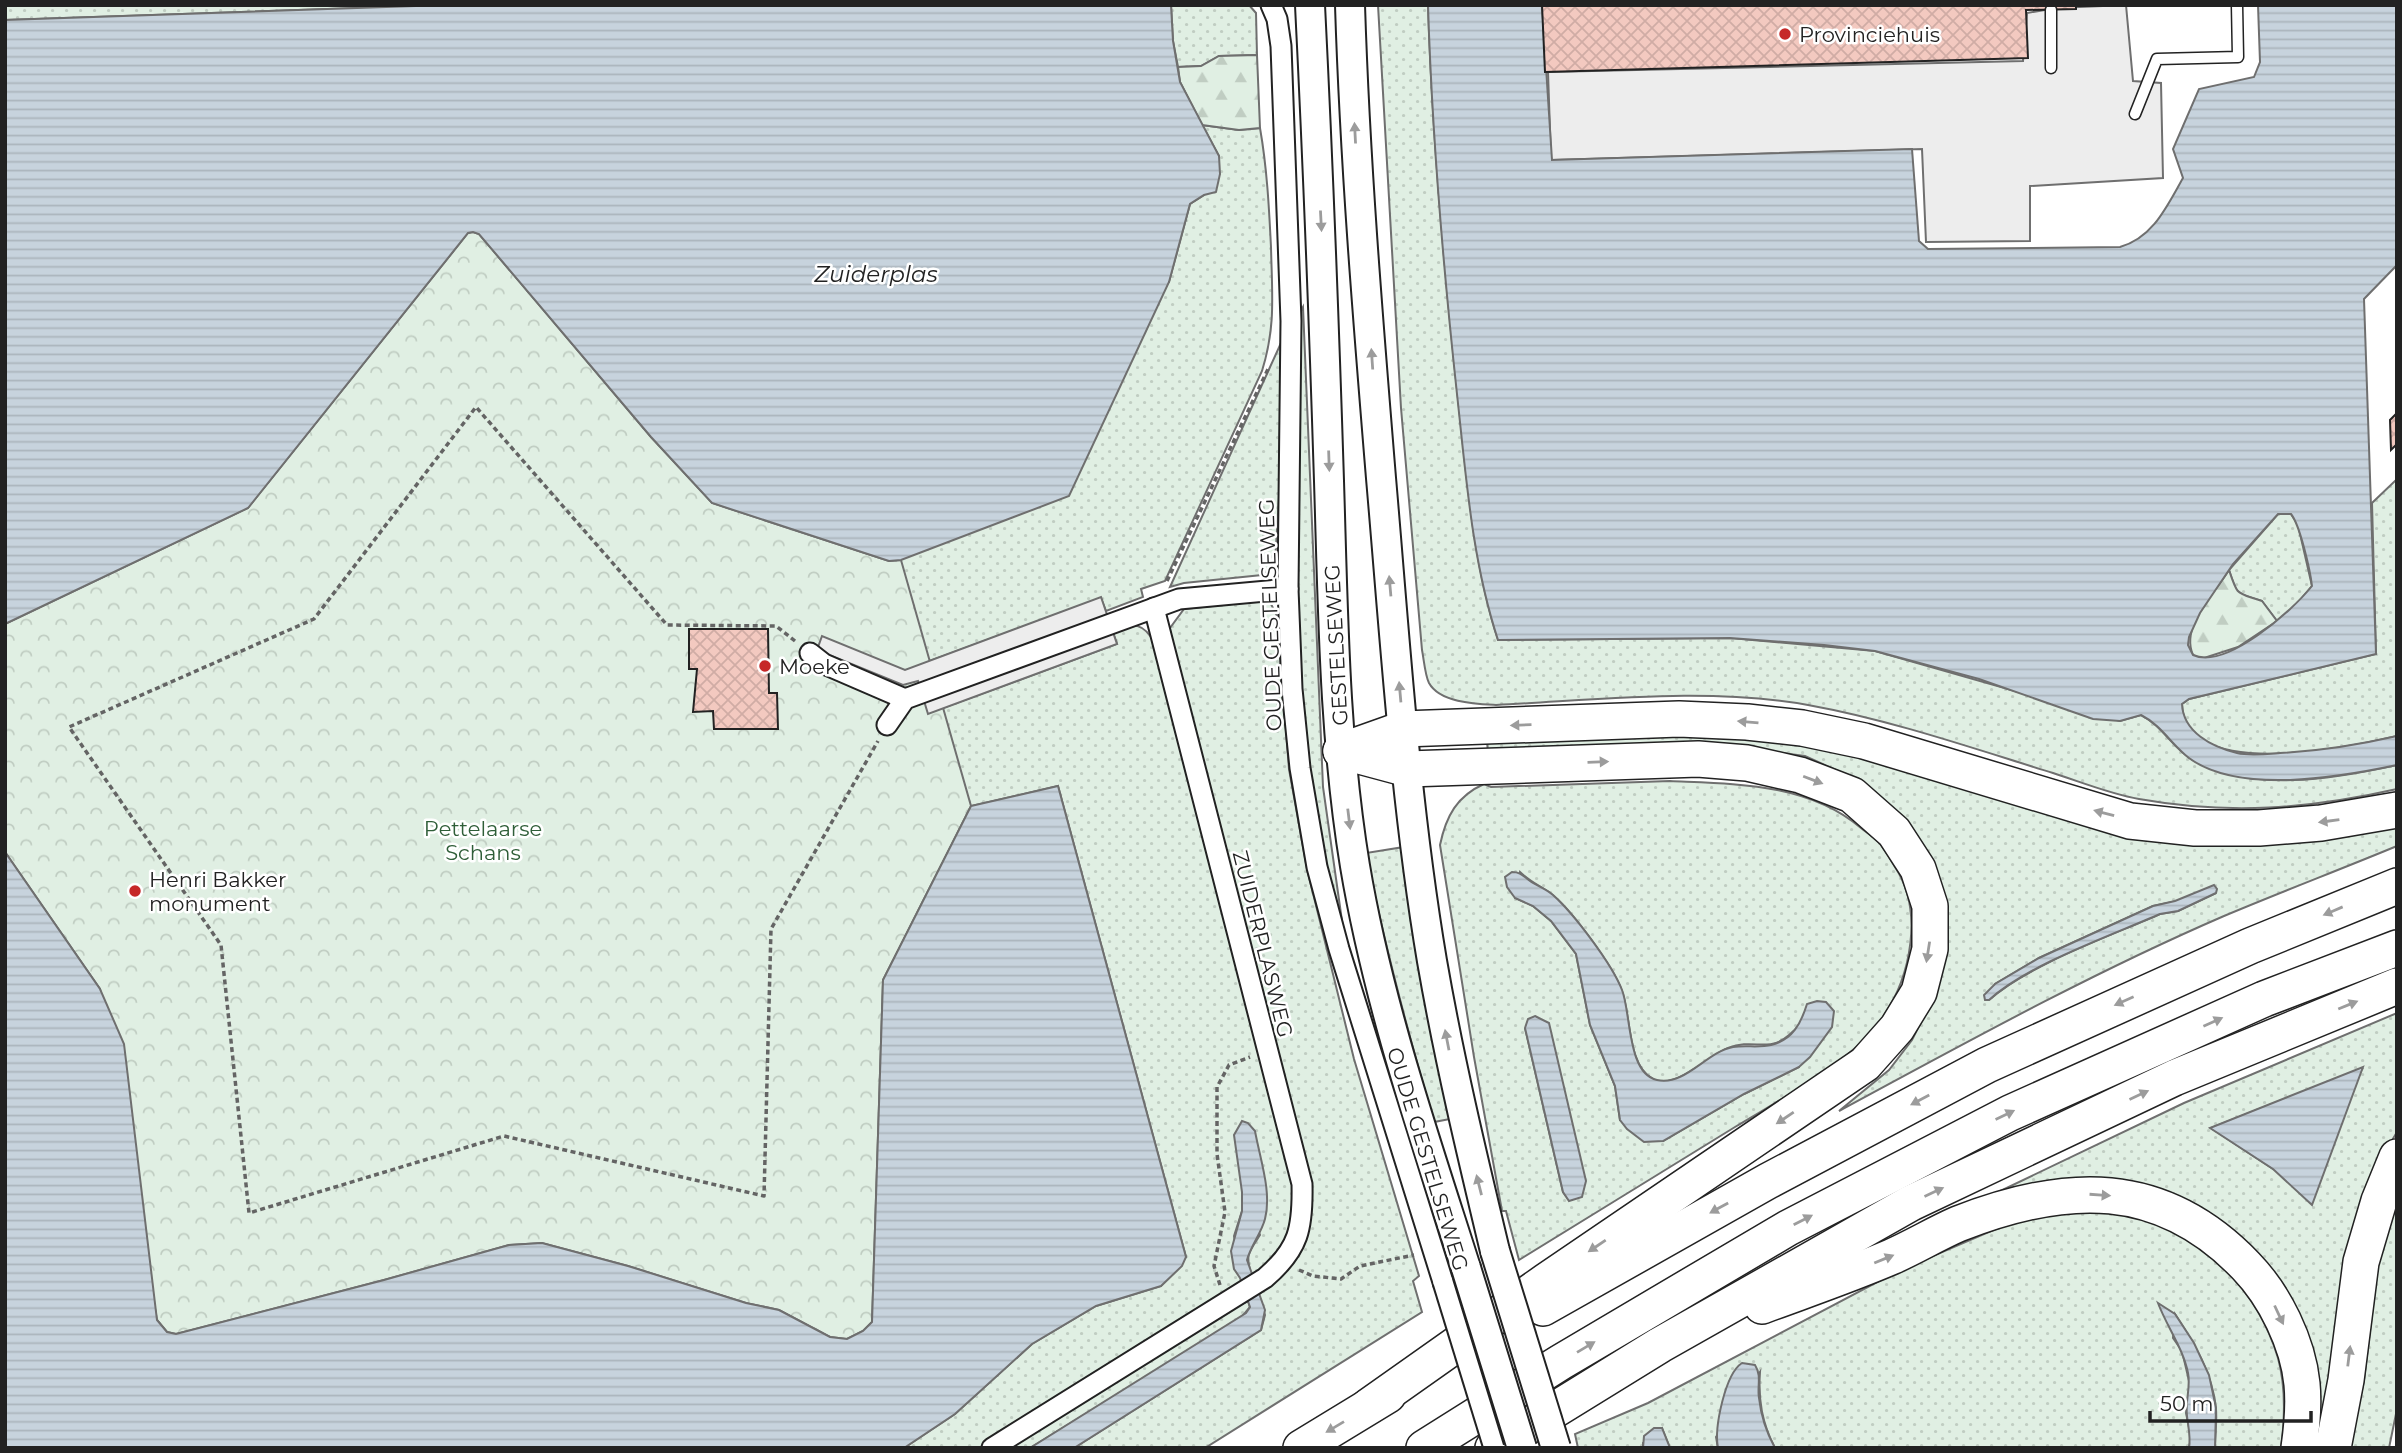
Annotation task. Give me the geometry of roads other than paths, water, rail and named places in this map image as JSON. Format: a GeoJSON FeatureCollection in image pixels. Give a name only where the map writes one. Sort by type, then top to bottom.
{"type":"FeatureCollection","features":[{"type":"Feature","properties":{"kind":"highway"},"geometry":{"type":"LineString","coordinates":[[1341,751],[1403,729],[1679,719],[1747,722],[1802,728],[1864,741],[2130,821],[2195,828],[2259,828],[2321,823],[2397,810]]}},
{"type":"Feature","properties":{"kind":"highway"},"geometry":{"type":"LineString","coordinates":[[1341,751],[1408,769],[1698,759],[1747,763],[1800,775],[1852,795],[1894,832],[1918,869],[1930,906],[1930,949],[1919,992],[1897,1028],[1864,1064],[1546,1281],[1369,1406]]}},
{"type":"Feature","properties":{"kind":"highway"},"geometry":{"type":"LineString","coordinates":[[1301,1448],[1369,1406],[1768,1181],[1987,1065],[2238,951],[2397,886]]}},
{"type":"Feature","properties":{"kind":"highway"},"geometry":{"type":"LineString","coordinates":[[1424,1448],[1561,1362],[1788,1228],[2010,1113],[2264,999],[2397,948]]}},
{"type":"Feature","properties":{"kind":"highway"},"geometry":{"type":"LineString","coordinates":[[1494,1448],[1660,1345],[1911,1203],[2174,1078],[2397,986]]}},
{"type":"Feature","properties":{"kind":"highway"},"geometry":{"type":"LineString","coordinates":[[2333,1448],[2346,1380],[2361,1262],[2379,1201],[2397,1157]]}},
{"type":"Feature","properties":{"kind":"highway"},"geometry":{"type":"LineString","coordinates":[[1660,1345],[1890,1257],[1956,1225],[2026,1201],[2059,1195],[2095,1194],[2134,1198],[2167,1209],[2200,1227],[2228,1247],[2256,1276],[2277,1308],[2296,1353],[2302,1384],[2299,1448]]}},
{"type":"Feature","properties":{"kind":"main road","name":"GESTELSEWEG"},"geometry":{"type":"LineString","coordinates":[[1310,5],[1323,271],[1335,659],[1341,751],[1355,865],[1384,1000],[1454,1275],[1522,1448]]}},
{"type":"Feature","properties":{"kind":"main road"},"geometry":{"type":"LineString","coordinates":[[1349,5],[1357,162],[1396,654],[1432,960],[1460,1107],[1495,1251],[1556,1448]]}},
{"type":"Feature","properties":{"kind":"street","name":"OUDE GESTELSEWEG"},"geometry":{"type":"LineString","coordinates":[[1271,5],[1277,19],[1281,46],[1291,321],[1288,589],[1292,689],[1300,768],[1317,867],[1339,949],[1433,1251],[1454,1275],[1494,1448]]}},
{"type":"Feature","properties":{"kind":"street"},"geometry":{"type":"LineString","coordinates":[[887,725],[905,699],[1179,598],[1288,589]]}},
{"type":"Feature","properties":{"kind":"street","name":"ZUIDERPLASWEG"},"geometry":{"type":"LineString","coordinates":[[992,1448],[1265,1278],[1283,1263],[1297,1239],[1302,1212],[1302,1184],[1154,608]]}},
{"type":"Feature","properties":{"kind":"street"},"geometry":{"type":"LineString","coordinates":[[810,653],[824,664],[905,699]]}},
{"type":"Feature","properties":{"kind":"lane"},"geometry":{"type":"LineString","coordinates":[[2135,114],[2157,59],[2238,57],[2236,5]]}},
{"type":"Feature","properties":{"kind":"lane"},"geometry":{"type":"LineString","coordinates":[[2051,10],[2052,68]]}},
{"type":"Feature","properties":{"kind":"water","name":"Zuiderplas"},"geometry":{"type":"Polygon","coordinates":[[[445,5],[1171,5],[1173,41],[1180,82],[1219,156],[1220,174],[1216,192],[1204,195],[1190,204],[1169,282],[1069,496],[901,560],[889,561],[712,503],[651,437],[479,234],[473,232],[468,233],[248,508],[5,624],[5,20],[445,5]]]}},
{"type":"Feature","properties":{"kind":"water"},"geometry":{"type":"Polygon","coordinates":[[[1428,5],[1542,5],[1552,160],[1912,149],[1919,241],[1928,249],[2120,247],[2132,243],[2150,229],[2165,210],[2183,178],[2173,149],[2199,89],[2254,77],[2260,62],[2258,5],[2397,5],[2397,265],[2364,299],[2376,654],[2189,699],[2182,704],[2188,723],[2200,737],[2242,754],[2339,747],[2397,736],[2397,765],[2290,780],[2235,776],[2210,769],[2189,758],[2155,724],[2141,715],[2120,721],[2093,719],[1979,679],[1875,651],[1730,638],[1498,640],[1482,580],[1467,487],[1443,249],[1428,5]],[[2278,514],[2233,564],[2200,613],[2189,637],[2188,645],[2193,655],[2207,657],[2223,654],[2240,646],[2274,623],[2312,586],[2301,537],[2291,514],[2278,514]]]}},
{"type":"Feature","properties":{"kind":"water"},"geometry":{"type":"Polygon","coordinates":[[[1058,786],[1186,1257],[1182,1266],[1161,1286],[1096,1306],[1032,1344],[955,1414],[904,1448],[5,1448],[5,852],[100,989],[124,1044],[157,1320],[167,1332],[176,1334],[509,1245],[542,1243],[628,1266],[746,1303],[779,1310],[830,1337],[847,1339],[863,1331],[872,1322],[883,980],[971,806],[1058,786]]]}},
{"type":"Feature","properties":{"kind":"water"},"geometry":{"type":"Polygon","coordinates":[[[1512,872],[1520,874],[1553,895],[1592,940],[1622,990],[1635,1055],[1640,1066],[1647,1075],[1657,1080],[1667,1081],[1687,1074],[1723,1050],[1779,1043],[1795,1030],[1807,1004],[1826,1002],[1834,1011],[1832,1027],[1810,1057],[1799,1067],[1744,1094],[1663,1141],[1644,1142],[1620,1120],[1615,1086],[1590,1025],[1576,954],[1551,921],[1533,906],[1515,898],[1507,887],[1505,877],[1512,872]]]}},
{"type":"Feature","properties":{"kind":"water"},"geometry":{"type":"Polygon","coordinates":[[[2214,885],[2216,893],[2178,911],[2160,914],[2070,952],[2025,975],[1989,1000],[1985,1000],[1984,995],[1995,984],[2039,958],[2153,906],[2175,901],[2214,885]]]}},
{"type":"Feature","properties":{"kind":"water"},"geometry":{"type":"Polygon","coordinates":[[[1535,1016],[1549,1023],[1586,1181],[1582,1197],[1569,1201],[1563,1192],[1525,1028],[1528,1019],[1535,1016]]]}},
{"type":"Feature","properties":{"kind":"water"},"geometry":{"type":"Polygon","coordinates":[[[2363,1067],[2312,1205],[2273,1169],[2210,1128],[2363,1067]]]}},
{"type":"Feature","properties":{"kind":"water"},"geometry":{"type":"Polygon","coordinates":[[[1242,1121],[1255,1131],[1267,1198],[1265,1219],[1247,1260],[1265,1310],[1261,1330],[1074,1448],[1030,1448],[1246,1313],[1250,1307],[1234,1269],[1231,1251],[1242,1211],[1234,1135],[1242,1121]]]}},
{"type":"Feature","properties":{"kind":"water"},"geometry":{"type":"Polygon","coordinates":[[[2158,1303],[2175,1314],[2194,1343],[2209,1375],[2216,1408],[2215,1448],[2189,1448],[2188,1373],[2158,1303]]]}},
{"type":"Feature","properties":{"kind":"water"},"geometry":{"type":"Polygon","coordinates":[[[1742,1363],[1755,1365],[1757,1369],[1761,1411],[1775,1448],[1718,1448],[1722,1402],[1731,1378],[1742,1363]]]}},
{"type":"Feature","properties":{"kind":"water"},"geometry":{"type":"Polygon","coordinates":[[[1654,1428],[1662,1428],[1670,1448],[1643,1448],[1644,1436],[1654,1428]]]}},
{"type":"Feature","properties":{"kind":"place","name":"Provinciehuis"},"geometry":{"type":"Point","coordinates":[1785,34]}},
{"type":"Feature","properties":{"kind":"place","name":"Moeke"},"geometry":{"type":"Point","coordinates":[765,666]}},
{"type":"Feature","properties":{"kind":"place","name":"Henri Bakker monument"},"geometry":{"type":"Point","coordinates":[135,891]}},
{"type":"Feature","properties":{"kind":"park label","name":"Pettelaarse Schans"},"geometry":{"type":"Point","coordinates":[483,840]}}]}
